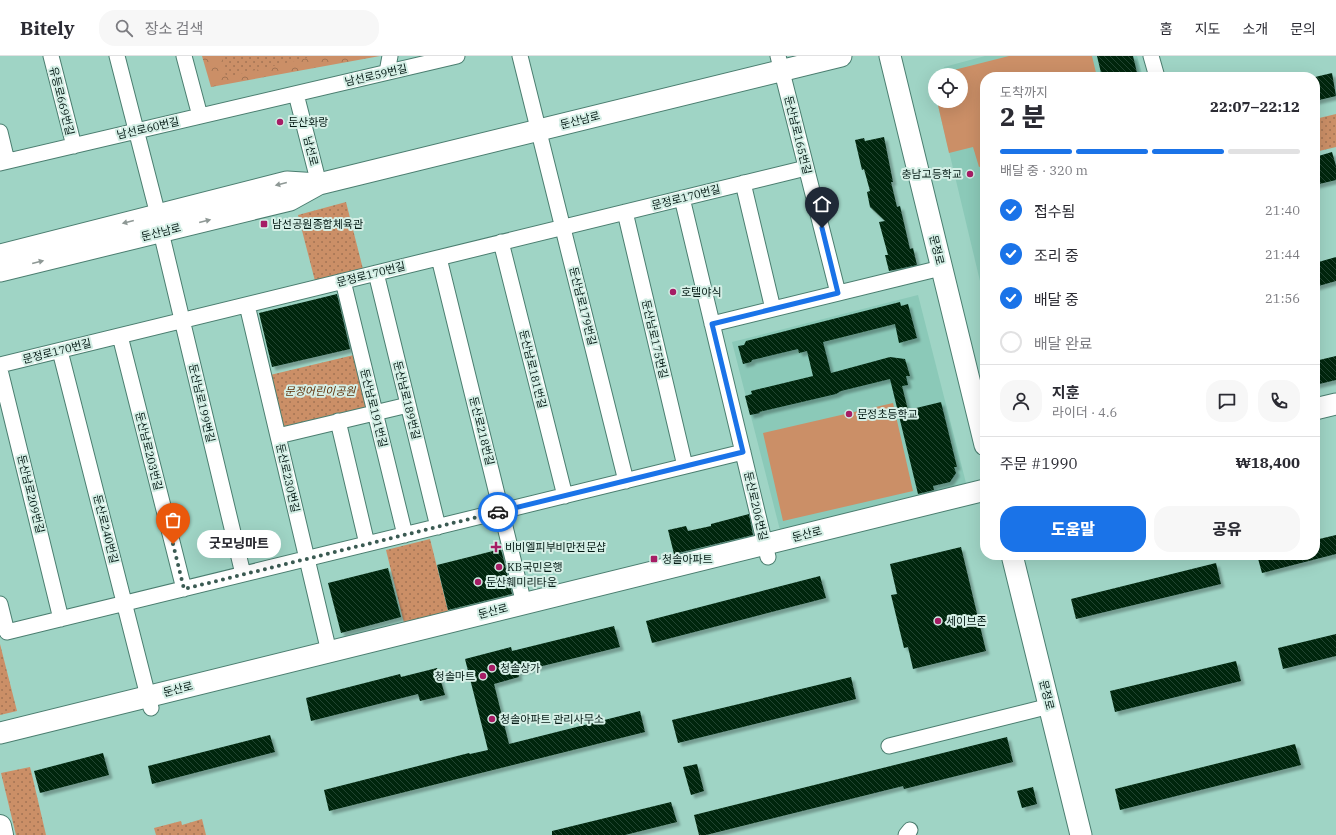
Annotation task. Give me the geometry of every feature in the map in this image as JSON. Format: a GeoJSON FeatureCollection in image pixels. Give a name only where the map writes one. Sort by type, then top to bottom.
{"type":"FeatureCollection","features":[{"type":"Feature","properties":{"kind":"main road","name":"둔산남로"},"geometry":{"type":"LineString","coordinates":[[0,271],[160,223],[287,182],[319,184],[539,130],[780,63],[841,56]]}},
{"type":"Feature","properties":{"kind":"main road","name":"문정로"},"geometry":{"type":"LineString","coordinates":[[890,56],[980,425]]}},
{"type":"Feature","properties":{"kind":"main road","name":"둔산남로"},"geometry":{"type":"LineString","coordinates":[[0,255],[160,223]]}},
{"type":"Feature","properties":{"kind":"main road"},"geometry":{"type":"LineString","coordinates":[[1320,408],[1336,404]]}},
{"type":"Feature","properties":{"kind":"main road"},"geometry":{"type":"LineString","coordinates":[[1320,422],[1336,418]]}},
{"type":"Feature","properties":{"kind":"main road","name":"둔산로"},"geometry":{"type":"LineString","coordinates":[[0,733],[149,702],[767,550],[980,491]]}},
{"type":"Feature","properties":{"kind":"main road","name":"둔산로"},"geometry":{"type":"LineString","coordinates":[[0,745],[329,652],[524,604],[767,550],[980,505]]}},
{"type":"Feature","properties":{"kind":"main road","name":"문정로"},"geometry":{"type":"LineString","coordinates":[[1013,560],[1081,835]]}},
{"type":"Feature","properties":{"kind":"main road"},"geometry":{"type":"LineString","coordinates":[[0,826],[2,835]]}},
{"type":"Feature","properties":{"kind":"street","name":"유등로669번길"},"geometry":{"type":"LineString","coordinates":[[51,56],[74,146]]}},
{"type":"Feature","properties":{"kind":"street","name":"둔산남로199번길"},"geometry":{"type":"LineString","coordinates":[[116,56],[160,223],[243,574]]}},
{"type":"Feature","properties":{"kind":"street"},"geometry":{"type":"LineString","coordinates":[[184,56],[200,116]]}},
{"type":"Feature","properties":{"kind":"street"},"geometry":{"type":"LineString","coordinates":[[387,72],[390,56]]}},
{"type":"Feature","properties":{"kind":"street","name":"남선로59번길"},"geometry":{"type":"LineString","coordinates":[[296,94],[457,56]]}},
{"type":"Feature","properties":{"kind":"street","name":"둔산남로179번길"},"geometry":{"type":"LineString","coordinates":[[520,56],[626,481]]}},
{"type":"Feature","properties":{"kind":"street"},"geometry":{"type":"LineString","coordinates":[[1151,56],[1155,72]]}},
{"type":"Feature","properties":{"kind":"street","name":"둔산남로165번길"},"geometry":{"type":"LineString","coordinates":[[780,63],[838,293]]}},
{"type":"Feature","properties":{"kind":"street","name":"남선로60번길"},"geometry":{"type":"LineString","coordinates":[[4,162],[296,94]]}},
{"type":"Feature","properties":{"kind":"street","name":"남선로"},"geometry":{"type":"LineString","coordinates":[[296,94],[319,184]]}},
{"type":"Feature","properties":{"kind":"street"},"geometry":{"type":"LineString","coordinates":[[0,132],[4,162]]}},
{"type":"Feature","properties":{"kind":"street","name":"문정로170번길"},"geometry":{"type":"LineString","coordinates":[[0,365],[806,168]]}},
{"type":"Feature","properties":{"kind":"street"},"geometry":{"type":"LineString","coordinates":[[743,183],[773,309]]}},
{"type":"Feature","properties":{"kind":"street","name":"둔산로206번길"},"geometry":{"type":"LineString","coordinates":[[682,198],[767,550]]}},
{"type":"Feature","properties":{"kind":"street","name":"둔산남로175번길"},"geometry":{"type":"LineString","coordinates":[[625,212],[685,466]]}},
{"type":"Feature","properties":{"kind":"street","name":"둔산남로181번길"},"geometry":{"type":"LineString","coordinates":[[501,242],[565,496]]}},
{"type":"Feature","properties":{"kind":"street","name":"둔산로218번길"},"geometry":{"type":"LineString","coordinates":[[439,258],[524,604]]}},
{"type":"Feature","properties":{"kind":"street"},"geometry":{"type":"LineString","coordinates":[[712,324],[941,268]]}},
{"type":"Feature","properties":{"kind":"street","name":"둔산남로189번길"},"geometry":{"type":"LineString","coordinates":[[376,273],[438,527]]}},
{"type":"Feature","properties":{"kind":"street","name":"둔산남로191번길"},"geometry":{"type":"LineString","coordinates":[[343,281],[405,535]]}},
{"type":"Feature","properties":{"kind":"street","name":"둔산로230번길"},"geometry":{"type":"LineString","coordinates":[[246,305],[329,652]]}},
{"type":"Feature","properties":{"kind":"street","name":"둔산남로203번길"},"geometry":{"type":"LineString","coordinates":[[120,336],[184,589]]}},
{"type":"Feature","properties":{"kind":"street","name":"둔산로240번길"},"geometry":{"type":"LineString","coordinates":[[60,350],[149,702]]}},
{"type":"Feature","properties":{"kind":"street","name":"둔산남로209번길"},"geometry":{"type":"LineString","coordinates":[[0,370],[61,619]]}},
{"type":"Feature","properties":{"kind":"street"},"geometry":{"type":"LineString","coordinates":[[278,436],[408,405]]}},
{"type":"Feature","properties":{"kind":"street"},"geometry":{"type":"LineString","coordinates":[[338,422],[367,544]]}},
{"type":"Feature","properties":{"kind":"street"},"geometry":{"type":"LineString","coordinates":[[0,604],[7,632],[743,452]]}},
{"type":"Feature","properties":{"kind":"street"},"geometry":{"type":"LineString","coordinates":[[889,746],[1050,706]]}},
{"type":"Feature","properties":{"kind":"shaded area","name":"충남고등학교"},"geometry":{"type":"Polygon","coordinates":[[[985,56],[1137,56],[1142,72],[980,72],[980,281],[939,108],[968,108],[968,68],[944,68],[985,56]]]}},
{"type":"Feature","properties":{"kind":"shaded area","name":"문정초등학교"},"geometry":{"type":"Polygon","coordinates":[[[918,295],[967,487],[781,534],[732,342],[918,295]]]}},
{"type":"Feature","properties":{"kind":"green space"},"geometry":{"type":"Polygon","coordinates":[[[202,56],[380,56],[211,87],[202,56]]]}},
{"type":"Feature","properties":{"kind":"green space"},"geometry":{"type":"Polygon","coordinates":[[[222,56],[316,56],[226,77],[222,56]]]}},
{"type":"Feature","properties":{"kind":"green space"},"geometry":{"type":"Polygon","coordinates":[[[1009,56],[1092,56],[1096,72],[980,72],[980,167],[973,147],[949,153],[939,108],[968,108],[968,68],[962,68],[1009,56]]]}},
{"type":"Feature","properties":{"kind":"green space"},"geometry":{"type":"Polygon","coordinates":[[[1336,114],[1336,147],[1320,151],[1320,118],[1336,114]]]}},
{"type":"Feature","properties":{"kind":"green space"},"geometry":{"type":"Polygon","coordinates":[[[346,202],[363,269],[315,281],[298,215],[346,202]]]}},
{"type":"Feature","properties":{"kind":"green space","name":"문정어린이공원"},"geometry":{"type":"Polygon","coordinates":[[[358,354],[370,406],[282,427],[270,375],[358,354]]]}},
{"type":"Feature","properties":{"kind":"green space"},"geometry":{"type":"Polygon","coordinates":[[[893,403],[913,491],[783,521],[763,433],[893,403]]]}},
{"type":"Feature","properties":{"kind":"green space"},"geometry":{"type":"Polygon","coordinates":[[[430,539],[451,623],[407,635],[386,550],[430,539]]]}},
{"type":"Feature","properties":{"kind":"green space"},"geometry":{"type":"Polygon","coordinates":[[[0,644],[17,711],[0,715],[0,644]]]}},
{"type":"Feature","properties":{"kind":"green space"},"geometry":{"type":"Polygon","coordinates":[[[30,767],[46,835],[16,835],[1,773],[30,767]]]}},
{"type":"Feature","properties":{"kind":"green space"},"geometry":{"type":"Polygon","coordinates":[[[202,819],[206,835],[156,835],[154,828],[181,821],[182,825],[202,819]]]}},
{"type":"Feature","properties":{"kind":"building"},"geometry":{"type":"Polygon","coordinates":[[[1097,56],[1133,56],[1137,72],[1101,72],[1097,56]]]}},
{"type":"Feature","properties":{"kind":"building"},"geometry":{"type":"Polygon","coordinates":[[[1332,73],[1336,96],[1320,100],[1320,76],[1332,73]]]}},
{"type":"Feature","properties":{"kind":"building"},"geometry":{"type":"Polygon","coordinates":[[[884,137],[893,182],[891,182],[897,207],[900,206],[910,249],[913,248],[917,265],[889,271],[885,255],[888,255],[879,222],[885,221],[870,207],[867,192],[870,191],[864,169],[862,170],[855,140],[864,138],[865,141],[884,137]]]}},
{"type":"Feature","properties":{"kind":"building"},"geometry":{"type":"Polygon","coordinates":[[[1332,152],[1336,166],[1336,180],[1320,184],[1320,156],[1332,152]]]}},
{"type":"Feature","properties":{"kind":"building"},"geometry":{"type":"Polygon","coordinates":[[[1336,257],[1336,281],[1320,286],[1320,262],[1336,257]]]}},
{"type":"Feature","properties":{"kind":"building"},"geometry":{"type":"Polygon","coordinates":[[[337,294],[350,349],[272,367],[259,313],[337,294]]]}},
{"type":"Feature","properties":{"kind":"building"},"geometry":{"type":"Polygon","coordinates":[[[900,302],[901,306],[908,304],[917,338],[899,343],[895,324],[823,342],[831,373],[890,357],[905,359],[910,376],[906,376],[908,385],[902,386],[908,410],[941,402],[957,467],[954,467],[956,473],[950,482],[933,486],[934,490],[918,494],[890,379],[750,415],[745,396],[752,394],[751,391],[813,376],[807,351],[799,353],[798,349],[752,360],[751,362],[743,364],[738,346],[744,345],[746,341],[900,302]]]}},
{"type":"Feature","properties":{"kind":"building"},"geometry":{"type":"Polygon","coordinates":[[[1336,356],[1336,380],[1320,384],[1320,360],[1336,356]]]}},
{"type":"Feature","properties":{"kind":"building"},"geometry":{"type":"Polygon","coordinates":[[[749,514],[753,535],[674,554],[668,530],[686,526],[688,531],[711,526],[711,524],[749,514]]]}},
{"type":"Feature","properties":{"kind":"building"},"geometry":{"type":"Polygon","coordinates":[[[1336,535],[1336,554],[1320,558],[1320,539],[1336,535]]]}},
{"type":"Feature","properties":{"kind":"building","name":"세이브존"},"geometry":{"type":"Polygon","coordinates":[[[961,547],[986,651],[913,669],[908,647],[904,648],[891,595],[897,594],[890,564],[961,547]]]}},
{"type":"Feature","properties":{"kind":"building","name":"둔산훼미리타운"},"geometry":{"type":"Polygon","coordinates":[[[501,549],[512,594],[448,610],[437,565],[501,549]]]}},
{"type":"Feature","properties":{"kind":"building"},"geometry":{"type":"Polygon","coordinates":[[[1258,560],[1313,560],[1262,573],[1258,560]]]}},
{"type":"Feature","properties":{"kind":"building"},"geometry":{"type":"Polygon","coordinates":[[[1216,563],[1221,584],[1076,619],[1071,599],[1216,563]]]}},
{"type":"Feature","properties":{"kind":"building"},"geometry":{"type":"Polygon","coordinates":[[[388,568],[401,617],[341,633],[328,583],[388,568]]]}},
{"type":"Feature","properties":{"kind":"building"},"geometry":{"type":"Polygon","coordinates":[[[820,576],[826,598],[652,643],[646,621],[820,576]]]}},
{"type":"Feature","properties":{"kind":"building"},"geometry":{"type":"Polygon","coordinates":[[[614,626],[620,647],[518,672],[519,677],[494,684],[509,744],[640,711],[645,732],[329,811],[324,790],[469,753],[488,750],[465,659],[511,647],[512,651],[614,626]]]}},
{"type":"Feature","properties":{"kind":"building"},"geometry":{"type":"Polygon","coordinates":[[[1336,634],[1336,656],[1283,669],[1278,648],[1336,634]]]}},
{"type":"Feature","properties":{"kind":"building"},"geometry":{"type":"Polygon","coordinates":[[[1236,661],[1241,681],[1115,712],[1110,691],[1236,661]]]}},
{"type":"Feature","properties":{"kind":"building"},"geometry":{"type":"Polygon","coordinates":[[[437,668],[445,695],[420,701],[418,694],[311,721],[306,698],[400,674],[401,677],[437,668]]]}},
{"type":"Feature","properties":{"kind":"building"},"geometry":{"type":"Polygon","coordinates":[[[851,677],[856,699],[678,743],[672,720],[851,677]]]}},
{"type":"Feature","properties":{"kind":"building"},"geometry":{"type":"Polygon","coordinates":[[[270,735],[275,752],[152,784],[148,766],[270,735]]]}},
{"type":"Feature","properties":{"kind":"building"},"geometry":{"type":"Polygon","coordinates":[[[1007,737],[1013,762],[904,789],[903,786],[706,835],[699,835],[694,815],[1007,737]]]}},
{"type":"Feature","properties":{"kind":"building"},"geometry":{"type":"Polygon","coordinates":[[[1295,744],[1301,765],[1120,810],[1115,789],[1295,744]]]}},
{"type":"Feature","properties":{"kind":"building"},"geometry":{"type":"Polygon","coordinates":[[[103,753],[109,775],[40,793],[34,771],[103,753]]]}},
{"type":"Feature","properties":{"kind":"building"},"geometry":{"type":"Polygon","coordinates":[[[697,764],[704,791],[691,795],[683,767],[697,764]]]}},
{"type":"Feature","properties":{"kind":"building"},"geometry":{"type":"Polygon","coordinates":[[[1033,787],[1037,804],[1022,808],[1017,791],[1033,787]]]}},
{"type":"Feature","properties":{"kind":"building"},"geometry":{"type":"Polygon","coordinates":[[[671,802],[677,822],[625,835],[552,835],[552,831],[671,802]]]}},
{"type":"Feature","properties":{"kind":"way so far"},"geometry":{"type":"LineString","coordinates":[[173,544],[184,589],[498,512]]}},
{"type":"Feature","properties":{"kind":"place","name":"둔산화랑"},"geometry":{"type":"Point","coordinates":[280,122]}},
{"type":"Feature","properties":{"kind":"place","name":"충남고등학교"},"geometry":{"type":"Point","coordinates":[970,174]}},
{"type":"Feature","properties":{"kind":"place","name":"남선공원종합체육관"},"geometry":{"type":"Point","coordinates":[264,224]}},
{"type":"Feature","properties":{"kind":"place","name":"호텔야식"},"geometry":{"type":"Point","coordinates":[673,292]}},
{"type":"Feature","properties":{"kind":"place","name":"문정초등학교"},"geometry":{"type":"Point","coordinates":[849,414]}},
{"type":"Feature","properties":{"kind":"place","name":"굿모닝마트"},"geometry":{"type":"Point","coordinates":[173,544]}},
{"type":"Feature","properties":{"kind":"place","name":"비비엘피부비만전문샵"},"geometry":{"type":"Point","coordinates":[496,547]}},
{"type":"Feature","properties":{"kind":"place","name":"청솔아파트"},"geometry":{"type":"Point","coordinates":[654,559]}},
{"type":"Feature","properties":{"kind":"place","name":"KB국민은행"},"geometry":{"type":"Point","coordinates":[499,567]}},
{"type":"Feature","properties":{"kind":"place","name":"둔산훼미리타운"},"geometry":{"type":"Point","coordinates":[478,582]}},
{"type":"Feature","properties":{"kind":"place","name":"세이브존"},"geometry":{"type":"Point","coordinates":[938,621]}},
{"type":"Feature","properties":{"kind":"place","name":"청솔상가"},"geometry":{"type":"Point","coordinates":[492,668]}},
{"type":"Feature","properties":{"kind":"place","name":"청솔마트"},"geometry":{"type":"Point","coordinates":[483,676]}},
{"type":"Feature","properties":{"kind":"place","name":"청솔아파트 관리사무소"},"geometry":{"type":"Point","coordinates":[492,719]}},
{"type":"Feature","properties":{"kind":"route"},"geometry":{"type":"LineString","coordinates":[[498,512],[743,452],[712,324],[838,293],[822,228]]}}]}
